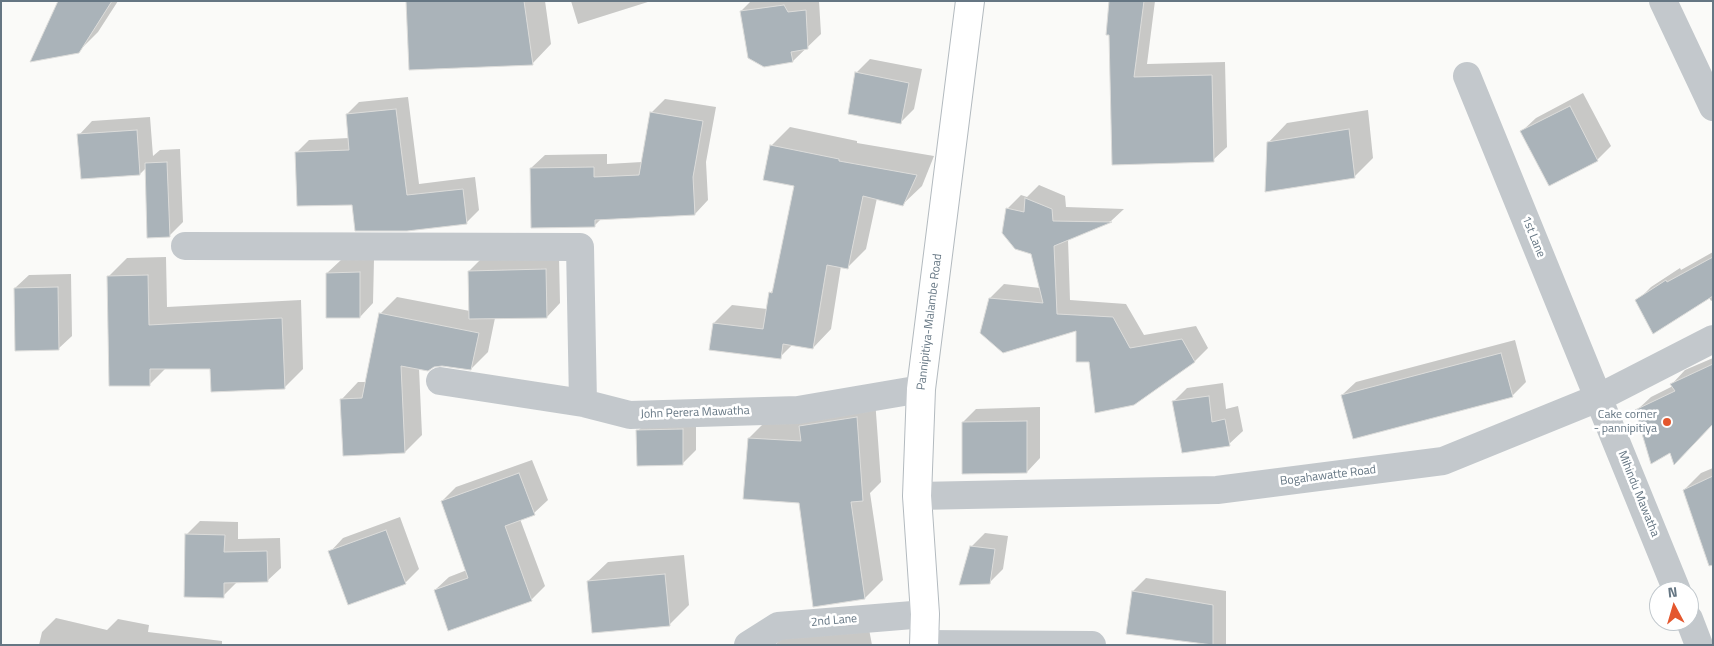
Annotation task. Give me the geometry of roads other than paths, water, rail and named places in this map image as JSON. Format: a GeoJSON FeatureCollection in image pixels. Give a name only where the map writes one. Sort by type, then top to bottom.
{"type":"FeatureCollection","features":[{"type":"Feature","properties":{"kind":"street","name":"Pannipitiya-Malambe Road"},"geometry":{"type":"LineString","coordinates":[[924,644],[926,614],[917,496],[921,389],[970,1]]}},
{"type":"Feature","properties":{"kind":"street"},"geometry":{"type":"LineString","coordinates":[[1662,1],[1713,107]]}},
{"type":"Feature","properties":{"kind":"street","name":"1st Lane"},"geometry":{"type":"LineString","coordinates":[[1467,76],[1598,398]]}},
{"type":"Feature","properties":{"kind":"street"},"geometry":{"type":"LineString","coordinates":[[185,246],[580,247],[583,403]]}},
{"type":"Feature","properties":{"kind":"street","name":"Bogahawatte Road"},"geometry":{"type":"LineString","coordinates":[[917,496],[1217,490],[1443,461],[1598,398],[1713,338]]}},
{"type":"Feature","properties":{"kind":"street","name":"John Perera Mawatha"},"geometry":{"type":"LineString","coordinates":[[440,381],[583,403],[630,415],[798,410],[921,389]]}},
{"type":"Feature","properties":{"kind":"street","name":"Mihindu Mawatha"},"geometry":{"type":"LineString","coordinates":[[1598,398],[1673,581]]}},
{"type":"Feature","properties":{"kind":"street","name":"2nd Lane"},"geometry":{"type":"LineString","coordinates":[[748,645],[778,626],[926,614]]}},
{"type":"Feature","properties":{"kind":"street"},"geometry":{"type":"LineString","coordinates":[[1694,631],[1700,645]]}},
{"type":"Feature","properties":{"kind":"street"},"geometry":{"type":"LineString","coordinates":[[924,644],[1092,645]]}},
{"type":"Feature","properties":{"kind":"place","name":"Cake corner - pannipitiya"},"geometry":{"type":"Point","coordinates":[1667,422]}}]}
